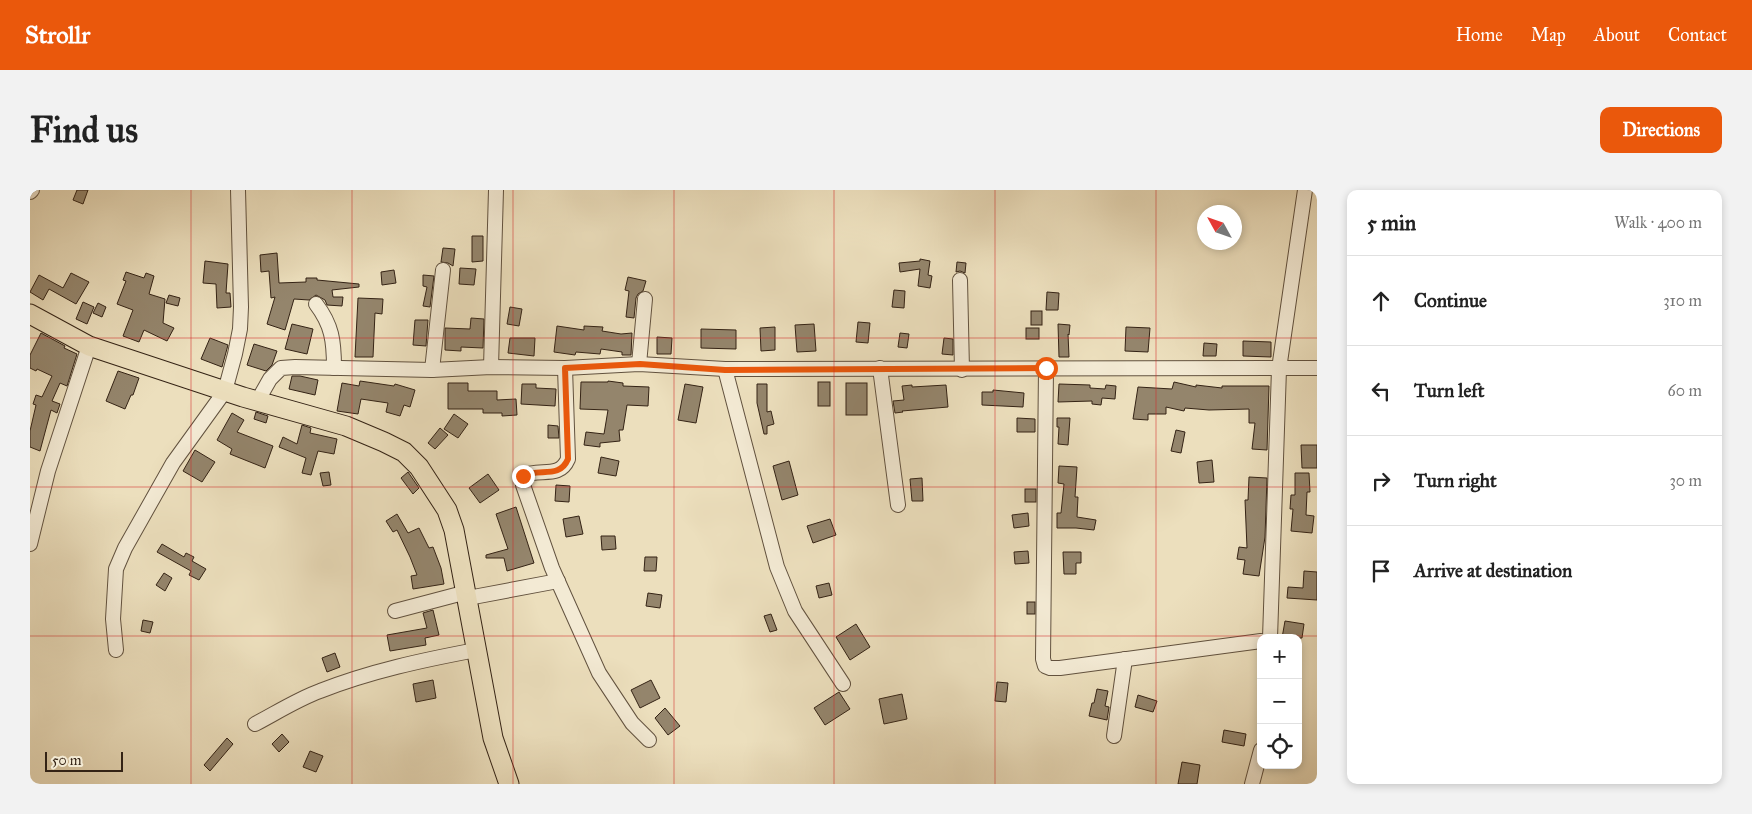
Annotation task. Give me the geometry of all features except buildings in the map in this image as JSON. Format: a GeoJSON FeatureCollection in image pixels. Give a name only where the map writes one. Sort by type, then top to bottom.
{"type":"FeatureCollection","features":[{"type":"Feature","properties":{"kind":"highway"},"geometry":{"type":"LineString","coordinates":[[30,314],[89,346],[225,391],[346,426],[404,452],[419,467],[447,510],[454,530],[468,595],[476,650],[493,738],[509,784]]}},
{"type":"Feature","properties":{"kind":"street"},"geometry":{"type":"LineString","coordinates":[[116,650],[113,619],[116,569],[125,548],[173,463],[225,391],[240,329],[238,190]]}},
{"type":"Feature","properties":{"kind":"street"},"geometry":{"type":"LineString","coordinates":[[491,367],[496,190]]}},
{"type":"Feature","properties":{"kind":"street"},"geometry":{"type":"LineString","coordinates":[[1270,634],[1278,368],[1305,190]]}},
{"type":"Feature","properties":{"kind":"street"},"geometry":{"type":"LineString","coordinates":[[432,370],[443,270]]}},
{"type":"Feature","properties":{"kind":"street"},"geometry":{"type":"LineString","coordinates":[[960,280],[962,370]]}},
{"type":"Feature","properties":{"kind":"street"},"geometry":{"type":"LineString","coordinates":[[640,364],[645,299]]}},
{"type":"Feature","properties":{"kind":"street"},"geometry":{"type":"LineString","coordinates":[[316,304],[324,314],[330,328],[334,344],[334,368]]}},
{"type":"Feature","properties":{"kind":"street"},"geometry":{"type":"LineString","coordinates":[[30,544],[48,471],[89,346]]}},
{"type":"Feature","properties":{"kind":"street"},"geometry":{"type":"LineString","coordinates":[[258,400],[270,379],[281,368],[295,367],[432,370],[491,367],[565,368],[640,364],[725,370],[1317,368]]}},
{"type":"Feature","properties":{"kind":"street"},"geometry":{"type":"LineString","coordinates":[[565,368],[568,459],[565,467],[558,471],[528,473],[523,476],[523,484],[558,582],[599,673],[632,723],[649,740]]}},
{"type":"Feature","properties":{"kind":"street"},"geometry":{"type":"LineString","coordinates":[[880,368],[898,505]]}},
{"type":"Feature","properties":{"kind":"street"},"geometry":{"type":"LineString","coordinates":[[1046,368],[1043,658],[1045,666],[1050,668],[1257,642]]}},
{"type":"Feature","properties":{"kind":"street"},"geometry":{"type":"LineString","coordinates":[[725,370],[777,567],[795,610],[843,684]]}},
{"type":"Feature","properties":{"kind":"street"},"geometry":{"type":"LineString","coordinates":[[395,611],[468,595],[558,582]]}},
{"type":"Feature","properties":{"kind":"street"},"geometry":{"type":"LineString","coordinates":[[255,724],[318,692],[366,674],[476,650]]}},
{"type":"Feature","properties":{"kind":"street"},"geometry":{"type":"LineString","coordinates":[[1114,736],[1125,659]]}},
{"type":"Feature","properties":{"kind":"street"},"geometry":{"type":"LineString","coordinates":[[1252,784],[1257,765]]}},
{"type":"Feature","properties":{"kind":"route"},"geometry":{"type":"LineString","coordinates":[[523,476],[528,473],[558,471],[565,467],[568,459],[565,368],[640,364],[725,370],[1046,368]]}}]}
